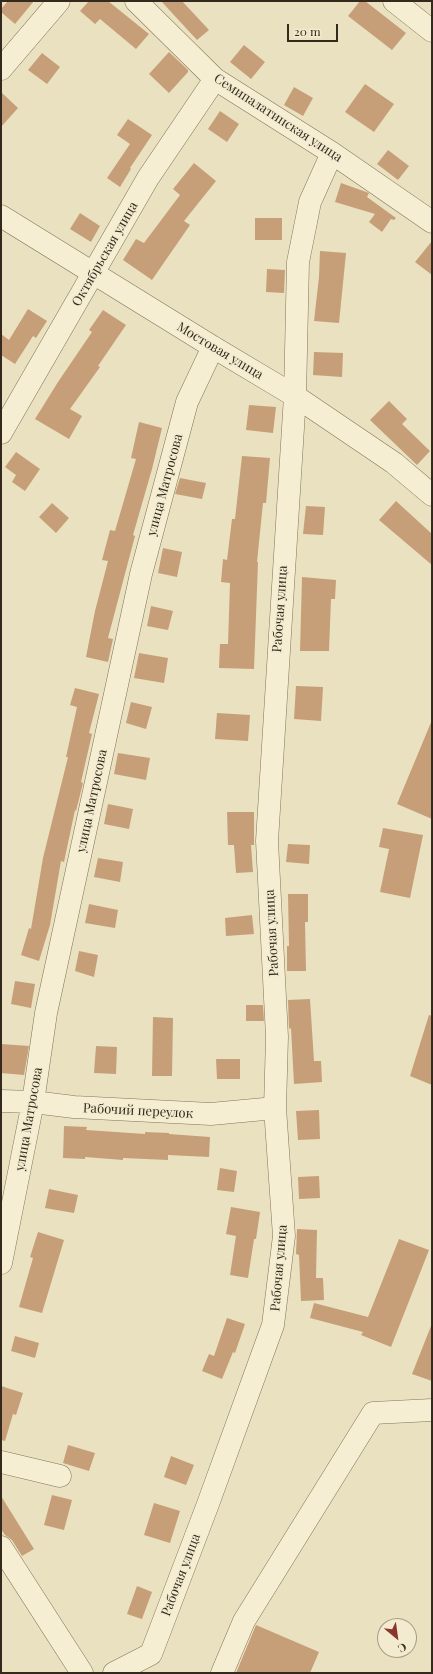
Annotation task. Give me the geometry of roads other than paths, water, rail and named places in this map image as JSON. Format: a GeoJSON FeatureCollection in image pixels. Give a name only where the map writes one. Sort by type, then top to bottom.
{"type":"FeatureCollection","features":[{"type":"Feature","properties":{"kind":"street"},"geometry":{"type":"LineString","coordinates":[[1,69],[60,1]]}},
{"type":"Feature","properties":{"kind":"street","name":"Семипалатинская улица"},"geometry":{"type":"LineString","coordinates":[[136,1],[215,79],[332,154],[432,222]]}},
{"type":"Feature","properties":{"kind":"street"},"geometry":{"type":"LineString","coordinates":[[394,1],[432,31]]}},
{"type":"Feature","properties":{"kind":"street","name":"Октябрьская улица"},"geometry":{"type":"LineString","coordinates":[[1,433],[148,178],[215,79]]}},
{"type":"Feature","properties":{"kind":"street","name":"Рабочая улица"},"geometry":{"type":"LineString","coordinates":[[114,1673],[151,1654],[208,1504],[273,1325],[284,1236],[276,1108],[277,1037],[267,841],[294,396],[298,262],[310,202],[332,154]]}},
{"type":"Feature","properties":{"kind":"street","name":"Мостовая улица"},"geometry":{"type":"LineString","coordinates":[[1,216],[294,396],[394,463],[432,495]]}},
{"type":"Feature","properties":{"kind":"street","name":"улица Матросова"},"geometry":{"type":"LineString","coordinates":[[1,1263],[34,1102],[46,1013],[141,574],[187,402],[213,347]]}},
{"type":"Feature","properties":{"kind":"street","name":"Рабочий переулок"},"geometry":{"type":"LineString","coordinates":[[1,1101],[34,1102],[74,1107],[211,1114],[276,1108]]}},
{"type":"Feature","properties":{"kind":"street"},"geometry":{"type":"LineString","coordinates":[[222,1673],[244,1621],[373,1413],[432,1410]]}},
{"type":"Feature","properties":{"kind":"street"},"geometry":{"type":"LineString","coordinates":[[1,1462],[60,1476]]}},
{"type":"Feature","properties":{"kind":"street"},"geometry":{"type":"LineString","coordinates":[[1,1548],[82,1673]]}}]}
